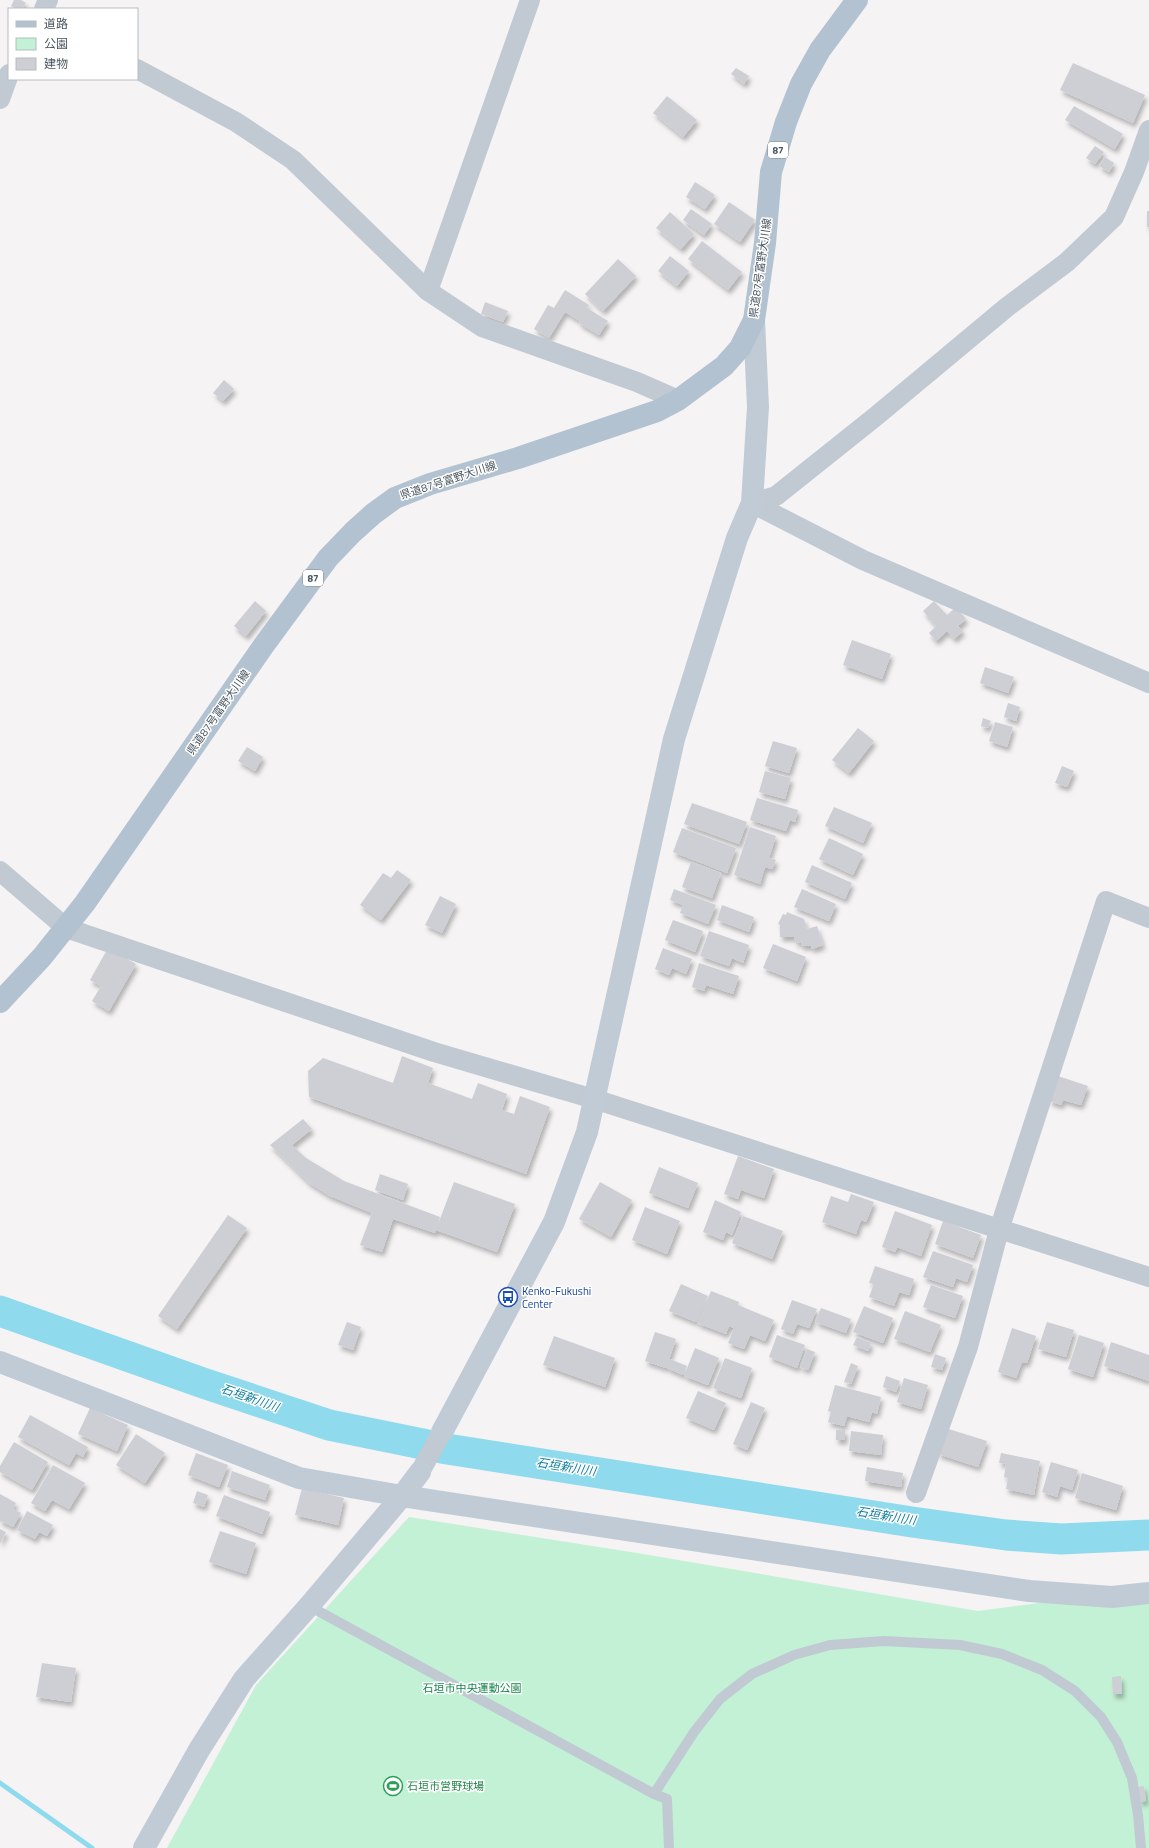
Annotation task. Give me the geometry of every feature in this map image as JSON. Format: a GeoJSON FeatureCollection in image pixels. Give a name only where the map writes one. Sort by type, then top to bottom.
{"type":"FeatureCollection","features":[{"type":"Feature","properties":{"kind":"main road","name":"県道87号富野大川線"},"geometry":{"type":"LineString","coordinates":[[0,1002],[42,956],[85,903],[264,645],[328,558],[373,514],[395,498],[430,484],[518,458],[657,411],[678,400],[724,366],[740,348],[754,320],[765,244],[771,172],[786,122],[801,84],[820,50],[857,0]]}},
{"type":"Feature","properties":{"kind":"street"},"geometry":{"type":"LineString","coordinates":[[428,290],[530,0]]}},
{"type":"Feature","properties":{"kind":"street"},"geometry":{"type":"LineString","coordinates":[[138,70],[236,122],[293,160],[428,290],[482,327],[638,382],[678,400]]}},
{"type":"Feature","properties":{"kind":"street"},"geometry":{"type":"LineString","coordinates":[[0,99],[8,77]]}},
{"type":"Feature","properties":{"kind":"street"},"geometry":{"type":"LineString","coordinates":[[752,503],[776,496],[875,418],[1007,307],[1067,262],[1114,217],[1134,172],[1149,130]]}},
{"type":"Feature","properties":{"kind":"street"},"geometry":{"type":"LineString","coordinates":[[144,1848],[199,1750],[244,1679],[309,1606],[402,1496],[420,1472],[554,1222],[587,1132],[674,739],[737,538],[752,503],[758,407],[754,320]]}},
{"type":"Feature","properties":{"kind":"street"},"geometry":{"type":"LineString","coordinates":[[752,503],[863,560],[1149,683]]}},
{"type":"Feature","properties":{"kind":"street"},"geometry":{"type":"LineString","coordinates":[[0,871],[66,928],[434,1052],[594,1099],[1149,1277]]}},
{"type":"Feature","properties":{"kind":"street"},"geometry":{"type":"LineString","coordinates":[[916,1493],[968,1347],[999,1230],[1106,901],[1149,918]]}},
{"type":"Feature","properties":{"kind":"street"},"geometry":{"type":"LineString","coordinates":[[0,1362],[299,1478],[402,1496],[1029,1591],[1112,1597],[1149,1593]]}},
{"type":"Feature","properties":{"kind":"lane"},"geometry":{"type":"LineString","coordinates":[[309,1606],[654,1794],[667,1799],[669,1848]]}},
{"type":"Feature","properties":{"kind":"lane"},"geometry":{"type":"LineString","coordinates":[[654,1794],[694,1732],[720,1700],[752,1674],[794,1655],[830,1645],[884,1641],[960,1645],[1002,1654],[1042,1670],[1075,1691],[1101,1717],[1117,1742],[1132,1778],[1138,1815],[1140,1848]]}},
{"type":"Feature","properties":{"kind":"green space","name":"石垣市中央運動公園"},"geometry":{"type":"Polygon","coordinates":[[[409,1517],[637,1553],[978,1611],[1149,1589],[1149,1848],[167,1848],[256,1685],[409,1517]]]}},
{"type":"Feature","properties":{"kind":"building"},"geometry":{"type":"Polygon","coordinates":[[[14,0],[21,0],[26,3],[23,8],[14,8],[11,6],[14,0]]]}},
{"type":"Feature","properties":{"kind":"building"},"geometry":{"type":"Polygon","coordinates":[[[1073,63],[1145,95],[1133,123],[1060,90],[1073,63]]]}},
{"type":"Feature","properties":{"kind":"building"},"geometry":{"type":"Polygon","coordinates":[[[736,68],[749,76],[744,84],[731,74],[736,68]]]}},
{"type":"Feature","properties":{"kind":"building"},"geometry":{"type":"Polygon","coordinates":[[[667,96],[697,120],[683,137],[653,113],[667,96]]]}},
{"type":"Feature","properties":{"kind":"building"},"geometry":{"type":"Polygon","coordinates":[[[1074,106],[1123,134],[1115,149],[1065,120],[1074,106]]]}},
{"type":"Feature","properties":{"kind":"building"},"geometry":{"type":"Polygon","coordinates":[[[1095,146],[1104,152],[1095,164],[1086,158],[1095,146]]]}},
{"type":"Feature","properties":{"kind":"building"},"geometry":{"type":"Polygon","coordinates":[[[1105,157],[1114,163],[1109,172],[1099,166],[1105,157]]]}},
{"type":"Feature","properties":{"kind":"building"},"geometry":{"type":"Polygon","coordinates":[[[695,182],[715,195],[705,209],[686,197],[695,182]]]}},
{"type":"Feature","properties":{"kind":"building"},"geometry":{"type":"Polygon","coordinates":[[[729,202],[755,220],[740,242],[714,224],[729,202]]]}},
{"type":"Feature","properties":{"kind":"building"},"geometry":{"type":"Polygon","coordinates":[[[691,209],[712,224],[704,235],[683,220],[691,209]]]}},
{"type":"Feature","properties":{"kind":"building"},"geometry":{"type":"Polygon","coordinates":[[[1147,211],[1149,211],[1149,227],[1147,227],[1147,211]]]}},
{"type":"Feature","properties":{"kind":"building"},"geometry":{"type":"Polygon","coordinates":[[[670,212],[694,234],[681,249],[656,228],[670,212]]]}},
{"type":"Feature","properties":{"kind":"building"},"geometry":{"type":"Polygon","coordinates":[[[702,241],[742,272],[728,290],[688,259],[702,241]]]}},
{"type":"Feature","properties":{"kind":"building"},"geometry":{"type":"Polygon","coordinates":[[[670,256],[689,271],[677,286],[658,271],[670,256]]]}},
{"type":"Feature","properties":{"kind":"building"},"geometry":{"type":"Polygon","coordinates":[[[618,259],[636,276],[603,311],[585,294],[618,259]]]}},
{"type":"Feature","properties":{"kind":"building"},"geometry":{"type":"Polygon","coordinates":[[[565,290],[589,305],[587,308],[608,321],[599,335],[579,323],[580,321],[565,312],[549,338],[534,329],[548,305],[554,308],[565,290]]]}},
{"type":"Feature","properties":{"kind":"building"},"geometry":{"type":"Polygon","coordinates":[[[485,302],[508,311],[503,322],[481,314],[485,302]]]}},
{"type":"Feature","properties":{"kind":"building"},"geometry":{"type":"Polygon","coordinates":[[[224,380],[234,389],[223,401],[213,393],[224,380]]]}},
{"type":"Feature","properties":{"kind":"building"},"geometry":{"type":"Polygon","coordinates":[[[255,601],[266,611],[246,636],[234,626],[255,601]]]}},
{"type":"Feature","properties":{"kind":"building"},"geometry":{"type":"Polygon","coordinates":[[[934,601],[947,615],[956,607],[966,619],[958,626],[963,631],[954,639],[947,631],[936,641],[929,633],[936,626],[923,611],[934,601]]]}},
{"type":"Feature","properties":{"kind":"building"},"geometry":{"type":"Polygon","coordinates":[[[852,640],[891,654],[882,679],[843,665],[852,640]]]}},
{"type":"Feature","properties":{"kind":"building"},"geometry":{"type":"Polygon","coordinates":[[[985,667],[1014,677],[1008,693],[980,683],[985,667]]]}},
{"type":"Feature","properties":{"kind":"building"},"geometry":{"type":"Polygon","coordinates":[[[1008,703],[1020,707],[1016,721],[1004,717],[1008,703]]]}},
{"type":"Feature","properties":{"kind":"building"},"geometry":{"type":"Polygon","coordinates":[[[983,718],[991,721],[988,728],[981,726],[983,718]]]}},
{"type":"Feature","properties":{"kind":"building"},"geometry":{"type":"Polygon","coordinates":[[[995,722],[1013,727],[1007,747],[989,741],[995,722]]]}},
{"type":"Feature","properties":{"kind":"building"},"geometry":{"type":"Polygon","coordinates":[[[858,728],[874,741],[849,773],[832,760],[858,728]]]}},
{"type":"Feature","properties":{"kind":"building"},"geometry":{"type":"Polygon","coordinates":[[[773,741],[797,748],[789,773],[765,766],[773,741]]]}},
{"type":"Feature","properties":{"kind":"building"},"geometry":{"type":"Polygon","coordinates":[[[247,747],[263,757],[255,771],[238,761],[247,747]]]}},
{"type":"Feature","properties":{"kind":"building"},"geometry":{"type":"Polygon","coordinates":[[[1062,766],[1074,771],[1067,787],[1055,783],[1062,766]]]}},
{"type":"Feature","properties":{"kind":"building"},"geometry":{"type":"Polygon","coordinates":[[[765,771],[791,778],[785,799],[759,792],[765,771]]]}},
{"type":"Feature","properties":{"kind":"building"},"geometry":{"type":"Polygon","coordinates":[[[757,798],[798,810],[795,822],[790,820],[786,831],[750,820],[757,798]]]}},
{"type":"Feature","properties":{"kind":"building"},"geometry":{"type":"Polygon","coordinates":[[[692,803],[747,822],[739,844],[684,824],[692,803]]]}},
{"type":"Feature","properties":{"kind":"building"},"geometry":{"type":"Polygon","coordinates":[[[834,807],[872,823],[863,843],[825,826],[834,807]]]}},
{"type":"Feature","properties":{"kind":"building"},"geometry":{"type":"Polygon","coordinates":[[[750,827],[776,836],[769,858],[776,860],[772,869],[765,867],[760,884],[734,875],[750,827]]]}},
{"type":"Feature","properties":{"kind":"building"},"geometry":{"type":"Polygon","coordinates":[[[682,828],[736,848],[727,873],[673,852],[682,828]]]}},
{"type":"Feature","properties":{"kind":"building"},"geometry":{"type":"Polygon","coordinates":[[[829,838],[863,854],[853,875],[819,859],[829,838]]]}},
{"type":"Feature","properties":{"kind":"building"},"geometry":{"type":"Polygon","coordinates":[[[691,862],[721,873],[712,898],[682,887],[691,862]]]}},
{"type":"Feature","properties":{"kind":"building"},"geometry":{"type":"Polygon","coordinates":[[[812,865],[852,883],[845,899],[805,882],[812,865]]]}},
{"type":"Feature","properties":{"kind":"building"},"geometry":{"type":"Polygon","coordinates":[[[397,870],[411,880],[381,920],[360,905],[383,873],[391,878],[397,870]]]}},
{"type":"Feature","properties":{"kind":"building"},"geometry":{"type":"Polygon","coordinates":[[[674,889],[716,905],[708,924],[680,913],[683,905],[670,900],[674,889]]]}},
{"type":"Feature","properties":{"kind":"building"},"geometry":{"type":"Polygon","coordinates":[[[802,889],[836,904],[829,921],[794,907],[802,889]]]}},
{"type":"Feature","properties":{"kind":"building"},"geometry":{"type":"Polygon","coordinates":[[[440,896],[456,904],[442,933],[425,925],[440,896]]]}},
{"type":"Feature","properties":{"kind":"building"},"geometry":{"type":"Polygon","coordinates":[[[722,905],[754,917],[749,932],[717,920],[722,905]]]}},
{"type":"Feature","properties":{"kind":"building"},"geometry":{"type":"Polygon","coordinates":[[[787,912],[804,919],[807,929],[817,926],[823,945],[812,949],[811,946],[801,946],[801,942],[796,943],[794,937],[780,937],[780,925],[778,924],[783,914],[786,915],[787,912]]]}},
{"type":"Feature","properties":{"kind":"building"},"geometry":{"type":"Polygon","coordinates":[[[673,920],[703,931],[695,952],[665,940],[673,920]]]}},
{"type":"Feature","properties":{"kind":"building"},"geometry":{"type":"Polygon","coordinates":[[[709,931],[749,945],[743,963],[732,958],[729,966],[700,956],[709,931]]]}},
{"type":"Feature","properties":{"kind":"building"},"geometry":{"type":"Polygon","coordinates":[[[773,944],[806,957],[797,981],[763,968],[773,944]]]}},
{"type":"Feature","properties":{"kind":"building"},"geometry":{"type":"Polygon","coordinates":[[[108,948],[136,964],[109,1011],[92,1001],[101,986],[90,980],[108,948]]]}},
{"type":"Feature","properties":{"kind":"building"},"geometry":{"type":"Polygon","coordinates":[[[663,948],[692,959],[686,974],[672,968],[669,975],[655,969],[663,948]]]}},
{"type":"Feature","properties":{"kind":"building"},"geometry":{"type":"Polygon","coordinates":[[[699,963],[739,976],[733,994],[706,985],[704,991],[692,987],[699,963]]]}},
{"type":"Feature","properties":{"kind":"building"},"geometry":{"type":"Polygon","coordinates":[[[402,1056],[433,1068],[428,1083],[472,1099],[478,1083],[507,1094],[502,1110],[514,1114],[520,1096],[550,1107],[526,1174],[309,1097],[308,1071],[323,1058],[393,1083],[402,1056]]]}},
{"type":"Feature","properties":{"kind":"building"},"geometry":{"type":"Polygon","coordinates":[[[1058,1076],[1088,1086],[1081,1105],[1063,1100],[1061,1105],[1049,1101],[1058,1076]]]}},
{"type":"Feature","properties":{"kind":"building"},"geometry":{"type":"Polygon","coordinates":[[[303,1119],[312,1129],[292,1145],[306,1158],[344,1181],[440,1217],[437,1227],[454,1182],[515,1204],[497,1252],[436,1230],[435,1233],[393,1219],[382,1252],[360,1245],[372,1213],[330,1196],[309,1183],[270,1145],[303,1119]]]}},
{"type":"Feature","properties":{"kind":"building"},"geometry":{"type":"Polygon","coordinates":[[[738,1156],[774,1169],[764,1198],[741,1190],[738,1199],[724,1194],[738,1156]]]}},
{"type":"Feature","properties":{"kind":"building"},"geometry":{"type":"Polygon","coordinates":[[[659,1167],[698,1183],[688,1208],[649,1193],[659,1167]]]}},
{"type":"Feature","properties":{"kind":"building"},"geometry":{"type":"Polygon","coordinates":[[[380,1174],[408,1184],[403,1200],[375,1190],[380,1174]]]}},
{"type":"Feature","properties":{"kind":"building"},"geometry":{"type":"Polygon","coordinates":[[[600,1182],[632,1200],[611,1237],[579,1219],[600,1182]]]}},
{"type":"Feature","properties":{"kind":"building"},"geometry":{"type":"Polygon","coordinates":[[[851,1194],[874,1202],[866,1222],[861,1220],[856,1234],[822,1222],[831,1196],[848,1202],[851,1194]]]}},
{"type":"Feature","properties":{"kind":"building"},"geometry":{"type":"Polygon","coordinates":[[[715,1200],[741,1212],[732,1235],[726,1232],[723,1240],[703,1232],[715,1200]]]}},
{"type":"Feature","properties":{"kind":"building"},"geometry":{"type":"Polygon","coordinates":[[[645,1207],[680,1221],[667,1254],[632,1240],[645,1207]]]}},
{"type":"Feature","properties":{"kind":"building"},"geometry":{"type":"Polygon","coordinates":[[[895,1211],[932,1225],[921,1256],[897,1247],[895,1252],[882,1247],[895,1211]]]}},
{"type":"Feature","properties":{"kind":"building"},"geometry":{"type":"Polygon","coordinates":[[[228,1215],[247,1228],[177,1329],[158,1316],[228,1215]]]}},
{"type":"Feature","properties":{"kind":"building"},"geometry":{"type":"Polygon","coordinates":[[[743,1216],[783,1231],[772,1259],[732,1243],[743,1216]]]}},
{"type":"Feature","properties":{"kind":"building"},"geometry":{"type":"Polygon","coordinates":[[[943,1221],[981,1235],[973,1258],[935,1244],[943,1221]]]}},
{"type":"Feature","properties":{"kind":"building"},"geometry":{"type":"Polygon","coordinates":[[[933,1251],[973,1265],[967,1282],[956,1278],[953,1287],[923,1277],[933,1251]]]}},
{"type":"Feature","properties":{"kind":"building"},"geometry":{"type":"Polygon","coordinates":[[[875,1266],[914,1279],[909,1295],[899,1292],[894,1306],[869,1297],[874,1284],[869,1283],[875,1266]]]}},
{"type":"Feature","properties":{"kind":"building"},"geometry":{"type":"Polygon","coordinates":[[[681,1284],[708,1296],[696,1322],[669,1311],[681,1284]]]}},
{"type":"Feature","properties":{"kind":"building"},"geometry":{"type":"Polygon","coordinates":[[[931,1285],[963,1296],[955,1318],[923,1307],[931,1285]]]}},
{"type":"Feature","properties":{"kind":"building"},"geometry":{"type":"Polygon","coordinates":[[[711,1291],[739,1302],[738,1305],[774,1320],[765,1341],[750,1335],[744,1349],[728,1343],[734,1328],[729,1326],[726,1334],[697,1323],[711,1291]]]}},
{"type":"Feature","properties":{"kind":"building"},"geometry":{"type":"Polygon","coordinates":[[[792,1300],[817,1309],[809,1328],[797,1324],[793,1334],[781,1329],[792,1300]]]}},
{"type":"Feature","properties":{"kind":"building"},"geometry":{"type":"Polygon","coordinates":[[[864,1306],[893,1318],[883,1343],[853,1332],[864,1306]]]}},
{"type":"Feature","properties":{"kind":"building"},"geometry":{"type":"Polygon","coordinates":[[[821,1308],[851,1319],[846,1333],[815,1322],[821,1308]]]}},
{"type":"Feature","properties":{"kind":"building"},"geometry":{"type":"Polygon","coordinates":[[[905,1311],[941,1325],[930,1352],[894,1339],[905,1311]]]}},
{"type":"Feature","properties":{"kind":"building"},"geometry":{"type":"Polygon","coordinates":[[[347,1322],[361,1327],[353,1350],[338,1345],[347,1322]]]}},
{"type":"Feature","properties":{"kind":"building"},"geometry":{"type":"Polygon","coordinates":[[[1047,1322],[1074,1330],[1066,1357],[1038,1349],[1047,1322]]]}},
{"type":"Feature","properties":{"kind":"building"},"geometry":{"type":"Polygon","coordinates":[[[1012,1328],[1036,1336],[1027,1363],[1022,1362],[1016,1378],[998,1372],[1012,1328]]]}},
{"type":"Feature","properties":{"kind":"building"},"geometry":{"type":"Polygon","coordinates":[[[655,1332],[676,1339],[666,1368],[645,1361],[655,1332]]]}},
{"type":"Feature","properties":{"kind":"building"},"geometry":{"type":"Polygon","coordinates":[[[777,1335],[805,1345],[797,1368],[769,1357],[777,1335]]]}},
{"type":"Feature","properties":{"kind":"building"},"geometry":{"type":"Polygon","coordinates":[[[1079,1335],[1104,1343],[1093,1377],[1068,1369],[1079,1335]]]}},
{"type":"Feature","properties":{"kind":"building"},"geometry":{"type":"Polygon","coordinates":[[[554,1336],[615,1358],[605,1387],[543,1365],[554,1336]]]}},
{"type":"Feature","properties":{"kind":"building"},"geometry":{"type":"Polygon","coordinates":[[[857,1337],[871,1343],[868,1351],[853,1345],[857,1337]]]}},
{"type":"Feature","properties":{"kind":"building"},"geometry":{"type":"Polygon","coordinates":[[[1111,1342],[1149,1355],[1149,1381],[1104,1366],[1111,1342]]]}},
{"type":"Feature","properties":{"kind":"building"},"geometry":{"type":"Polygon","coordinates":[[[695,1348],[719,1358],[708,1385],[684,1376],[695,1348]]]}},
{"type":"Feature","properties":{"kind":"building"},"geometry":{"type":"Polygon","coordinates":[[[807,1349],[815,1352],[808,1370],[800,1367],[807,1349]]]}},
{"type":"Feature","properties":{"kind":"building"},"geometry":{"type":"Polygon","coordinates":[[[935,1354],[946,1358],[942,1370],[931,1367],[935,1354]]]}},
{"type":"Feature","properties":{"kind":"building"},"geometry":{"type":"Polygon","coordinates":[[[725,1358],[752,1368],[741,1398],[713,1388],[725,1358]]]}},
{"type":"Feature","properties":{"kind":"building"},"geometry":{"type":"Polygon","coordinates":[[[670,1359],[687,1366],[683,1375],[667,1368],[670,1359]]]}},
{"type":"Feature","properties":{"kind":"building"},"geometry":{"type":"Polygon","coordinates":[[[851,1363],[858,1366],[851,1384],[844,1382],[851,1363]]]}},
{"type":"Feature","properties":{"kind":"building"},"geometry":{"type":"Polygon","coordinates":[[[886,1376],[900,1381],[896,1392],[883,1387],[886,1376]]]}},
{"type":"Feature","properties":{"kind":"building"},"geometry":{"type":"Polygon","coordinates":[[[904,1378],[928,1385],[921,1409],[897,1402],[904,1378]]]}},
{"type":"Feature","properties":{"kind":"building"},"geometry":{"type":"Polygon","coordinates":[[[835,1385],[881,1397],[877,1414],[872,1412],[869,1422],[847,1416],[844,1426],[828,1422],[831,1412],[828,1411],[835,1385]]]}},
{"type":"Feature","properties":{"kind":"building"},"geometry":{"type":"Polygon","coordinates":[[[698,1391],[726,1403],[714,1430],[686,1418],[698,1391]]]}},
{"type":"Feature","properties":{"kind":"building"},"geometry":{"type":"Polygon","coordinates":[[[751,1402],[765,1408],[747,1450],[733,1444],[751,1402]]]}},
{"type":"Feature","properties":{"kind":"building"},"geometry":{"type":"Polygon","coordinates":[[[90,1408],[128,1425],[117,1451],[78,1434],[90,1408]]]}},
{"type":"Feature","properties":{"kind":"building"},"geometry":{"type":"Polygon","coordinates":[[[30,1415],[88,1447],[83,1457],[76,1453],[69,1465],[18,1437],[30,1415]]]}},
{"type":"Feature","properties":{"kind":"building"},"geometry":{"type":"Polygon","coordinates":[[[942,1427],[987,1441],[978,1467],[938,1454],[942,1427]]]}},
{"type":"Feature","properties":{"kind":"building"},"geometry":{"type":"Polygon","coordinates":[[[836,1430],[845,1430],[845,1440],[836,1440],[836,1430]]]}},
{"type":"Feature","properties":{"kind":"building"},"geometry":{"type":"Polygon","coordinates":[[[851,1431],[883,1435],[881,1455],[849,1451],[851,1431]]]}},
{"type":"Feature","properties":{"kind":"building"},"geometry":{"type":"Polygon","coordinates":[[[136,1434],[165,1453],[145,1483],[116,1465],[136,1434]]]}},
{"type":"Feature","properties":{"kind":"building"},"geometry":{"type":"Polygon","coordinates":[[[14,1442],[48,1462],[32,1490],[0,1472],[0,1466],[14,1442]]]}},
{"type":"Feature","properties":{"kind":"building"},"geometry":{"type":"Polygon","coordinates":[[[196,1453],[228,1465],[219,1487],[188,1475],[196,1453]]]}},
{"type":"Feature","properties":{"kind":"building"},"geometry":{"type":"Polygon","coordinates":[[[1001,1453],[1040,1461],[1034,1495],[1006,1489],[1008,1478],[1004,1477],[1006,1464],[999,1463],[1001,1453]]]}},
{"type":"Feature","properties":{"kind":"building"},"geometry":{"type":"Polygon","coordinates":[[[1051,1462],[1078,1470],[1072,1490],[1060,1486],[1057,1497],[1042,1492],[1051,1462]]]}},
{"type":"Feature","properties":{"kind":"building"},"geometry":{"type":"Polygon","coordinates":[[[53,1465],[85,1483],[69,1509],[52,1500],[45,1511],[31,1503],[53,1465]]]}},
{"type":"Feature","properties":{"kind":"building"},"geometry":{"type":"Polygon","coordinates":[[[867,1467],[903,1473],[901,1487],[865,1481],[867,1467]]]}},
{"type":"Feature","properties":{"kind":"building"},"geometry":{"type":"Polygon","coordinates":[[[232,1471],[270,1485],[265,1500],[227,1487],[232,1471]]]}},
{"type":"Feature","properties":{"kind":"building"},"geometry":{"type":"Polygon","coordinates":[[[1082,1473],[1123,1486],[1116,1510],[1075,1498],[1082,1473]]]}},
{"type":"Feature","properties":{"kind":"building"},"geometry":{"type":"Polygon","coordinates":[[[302,1488],[344,1498],[338,1525],[295,1515],[302,1488]]]}},
{"type":"Feature","properties":{"kind":"building"},"geometry":{"type":"Polygon","coordinates":[[[197,1491],[208,1495],[204,1507],[193,1503],[197,1491]]]}},
{"type":"Feature","properties":{"kind":"building"},"geometry":{"type":"Polygon","coordinates":[[[0,1494],[16,1503],[13,1509],[21,1513],[13,1527],[1,1521],[0,1524],[0,1494]]]}},
{"type":"Feature","properties":{"kind":"building"},"geometry":{"type":"Polygon","coordinates":[[[224,1495],[270,1512],[262,1534],[216,1516],[224,1495]]]}},
{"type":"Feature","properties":{"kind":"building"},"geometry":{"type":"Polygon","coordinates":[[[27,1511],[53,1525],[47,1536],[39,1532],[35,1539],[17,1530],[27,1511]]]}},
{"type":"Feature","properties":{"kind":"building"},"geometry":{"type":"Polygon","coordinates":[[[0,1529],[6,1532],[0,1544],[0,1529]]]}},
{"type":"Feature","properties":{"kind":"building"},"geometry":{"type":"Polygon","coordinates":[[[220,1531],[256,1543],[246,1574],[209,1562],[220,1531]]]}},
{"type":"Feature","properties":{"kind":"building"},"geometry":{"type":"Polygon","coordinates":[[[42,1663],[76,1668],[71,1702],[36,1697],[42,1663]]]}},
{"type":"Feature","properties":{"kind":"building"},"geometry":{"type":"Polygon","coordinates":[[[1121,1676],[1122,1694],[1113,1694],[1112,1677],[1121,1676]]]}},
{"type":"Feature","properties":{"kind":"building"},"geometry":{"type":"Polygon","coordinates":[[[1144,1786],[1146,1801],[1140,1802],[1138,1787],[1144,1786]]]}},
{"type":"Feature","properties":{"kind":"waterway","name":"石垣新川川"},"geometry":{"type":"LineString","coordinates":[[0,1311],[203,1383],[329,1425],[447,1449],[912,1522],[1006,1535],[1061,1539],[1149,1535]]}},
{"type":"Feature","properties":{"kind":"waterway"},"geometry":{"type":"LineString","coordinates":[[0,1783],[92,1848]]}},
{"type":"Feature","properties":{"kind":"place","name":"Kenko-Fukushi Center"},"geometry":{"type":"Point","coordinates":[508,1297]}},
{"type":"Feature","properties":{"kind":"place","name":"石垣市営野球場"},"geometry":{"type":"Point","coordinates":[393,1786]}}]}
